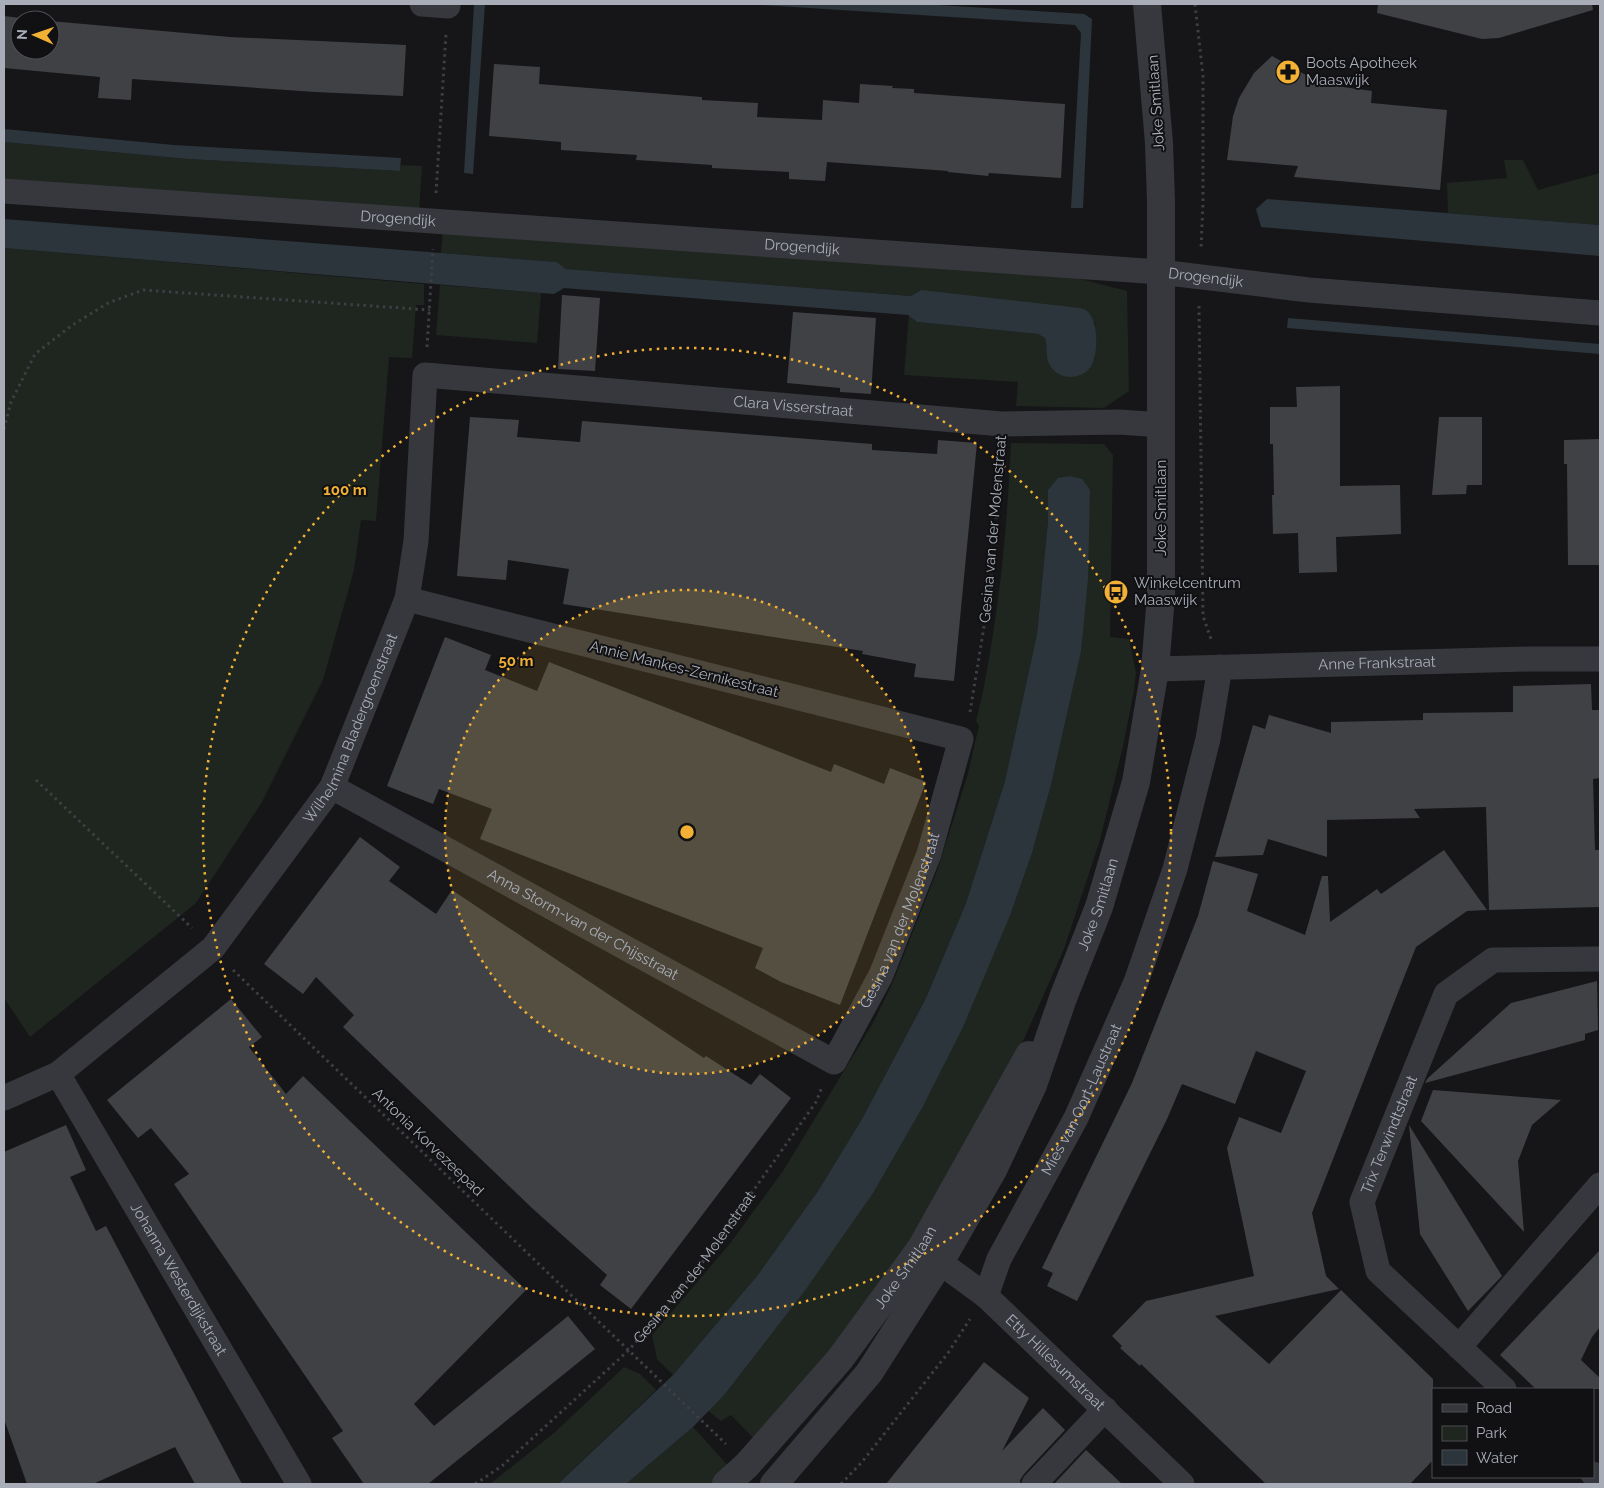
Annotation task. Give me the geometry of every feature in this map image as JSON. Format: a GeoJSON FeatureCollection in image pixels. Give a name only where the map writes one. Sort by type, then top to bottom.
{"type":"FeatureCollection","features":[{"type":"Feature","properties":{"kind":"street"},"geometry":{"type":"LineString","coordinates":[[422,4],[448,5]]}},
{"type":"Feature","properties":{"kind":"street","name":"Joke Smitlaan"},"geometry":{"type":"LineString","coordinates":[[774,1484],[869,1373],[931,1255],[971,1156],[1063,998],[1099,907],[1136,782],[1154,669],[1161,596],[1161,201],[1159,143],[1147,4]]}},
{"type":"Feature","properties":{"kind":"street","name":"Drogendijk"},"geometry":{"type":"LineString","coordinates":[[4,191],[1160,272],[1309,290],[1600,313]]}},
{"type":"Feature","properties":{"kind":"street","name":"Clara Visserstraat"},"geometry":{"type":"LineString","coordinates":[[426,375],[1002,424],[1119,422],[1162,424]]}},
{"type":"Feature","properties":{"kind":"street","name":"Wilhelmina Bladergroenstraat"},"geometry":{"type":"LineString","coordinates":[[4,1098],[58,1074],[214,948],[332,787],[407,599],[416,541],[426,375]]}},
{"type":"Feature","properties":{"kind":"street","name":"Annie Mankes-Zernikestraat"},"geometry":{"type":"LineString","coordinates":[[407,599],[961,739]]}},
{"type":"Feature","properties":{"kind":"street","name":"Anne Frankstraat"},"geometry":{"type":"LineString","coordinates":[[1154,669],[1530,659],[1600,659]]}},
{"type":"Feature","properties":{"kind":"street","name":"Mies van Oort-Laustraat"},"geometry":{"type":"LineString","coordinates":[[986,1296],[999,1259],[1076,1118],[1136,982],[1174,869],[1208,739],[1220,667]]}},
{"type":"Feature","properties":{"kind":"street","name":"Gesina van der Molenstraat"},"geometry":{"type":"LineString","coordinates":[[834,1062],[881,975],[929,854],[961,739]]}},
{"type":"Feature","properties":{"kind":"street","name":"Anna Storm-van der Chijsstraat"},"geometry":{"type":"LineString","coordinates":[[332,787],[834,1062]]}},
{"type":"Feature","properties":{"kind":"street","name":"Trix Terwindtstraat"},"geometry":{"type":"LineString","coordinates":[[1503,1388],[1378,1271],[1362,1202],[1446,994],[1493,960],[1600,959]]}},
{"type":"Feature","properties":{"kind":"street","name":"Johanna Westerdijkstraat"},"geometry":{"type":"LineString","coordinates":[[58,1074],[299,1484]]}},
{"type":"Feature","properties":{"kind":"street"},"geometry":{"type":"LineString","coordinates":[[1459,1347],[1600,1185]]}},
{"type":"Feature","properties":{"kind":"street","name":"Joke Smitlaan"},"geometry":{"type":"LineString","coordinates":[[726,1484],[747,1465],[931,1255]]}},
{"type":"Feature","properties":{"kind":"street","name":"Etty Hillesumstraat"},"geometry":{"type":"LineString","coordinates":[[931,1255],[986,1296],[1182,1484]]}},
{"type":"Feature","properties":{"kind":"street"},"geometry":{"type":"LineString","coordinates":[[1034,1484],[1105,1409]]}},
{"type":"Feature","properties":{"kind":"path"},"geometry":{"type":"LineString","coordinates":[[1195,4],[1203,76],[1203,203],[1199,276],[1203,616],[1220,667]]}},
{"type":"Feature","properties":{"kind":"path"},"geometry":{"type":"LineString","coordinates":[[426,375],[448,5]]}},
{"type":"Feature","properties":{"kind":"path"},"geometry":{"type":"LineString","coordinates":[[4,429],[11,402],[35,354],[71,326],[108,302],[143,290],[430,310]]}},
{"type":"Feature","properties":{"kind":"path","name":"Gesina van der Molenstraat"},"geometry":{"type":"LineString","coordinates":[[961,739],[970,716],[991,584],[1002,424]]}},
{"type":"Feature","properties":{"kind":"path","name":"Antonia Korvezeepad"},"geometry":{"type":"LineString","coordinates":[[36,780],[214,948],[240,977],[713,1431]]}},
{"type":"Feature","properties":{"kind":"path","name":"Gesina van der Molenstraat"},"geometry":{"type":"LineString","coordinates":[[475,1484],[502,1466],[629,1350],[700,1266],[816,1102],[834,1062]]}},
{"type":"Feature","properties":{"kind":"path"},"geometry":{"type":"LineString","coordinates":[[841,1484],[862,1462],[948,1353],[986,1296]]}},
{"type":"Feature","properties":{"kind":"green space"},"geometry":{"type":"Polygon","coordinates":[[[4,142],[188,159],[400,171],[401,165],[422,166],[419,214],[4,183],[4,142]]]}},
{"type":"Feature","properties":{"kind":"green space"},"geometry":{"type":"Polygon","coordinates":[[[1504,160],[1523,160],[1538,190],[1600,173],[1600,225],[1448,213],[1447,183],[1507,178],[1504,160]]]}},
{"type":"Feature","properties":{"kind":"green space"},"geometry":{"type":"Polygon","coordinates":[[[443,229],[1065,275],[1127,291],[1129,391],[1104,408],[1016,406],[1018,382],[904,375],[909,315],[917,322],[1038,334],[1045,338],[1047,347],[1089,370],[1095,358],[1095,323],[921,290],[911,296],[566,269],[557,262],[441,253],[443,229]]]}},
{"type":"Feature","properties":{"kind":"green space"},"geometry":{"type":"Polygon","coordinates":[[[4,248],[424,284],[424,305],[416,305],[412,358],[389,357],[376,521],[361,520],[354,570],[323,680],[262,802],[196,903],[30,1037],[4,998],[4,248]]]}},
{"type":"Feature","properties":{"kind":"green space"},"geometry":{"type":"Polygon","coordinates":[[[440,285],[541,293],[537,343],[436,335],[440,285]]]}},
{"type":"Feature","properties":{"kind":"green space"},"geometry":{"type":"Polygon","coordinates":[[[1011,443],[1104,444],[1113,455],[1110,637],[1129,639],[1136,673],[1124,742],[1100,840],[1064,949],[1004,1084],[936,1206],[849,1336],[758,1443],[731,1415],[721,1421],[707,1410],[725,1394],[804,1292],[1011,913],[1032,853],[1051,785],[1081,652],[1090,491],[1048,490],[1048,521],[1037,634],[1005,781],[966,903],[926,998],[862,1119],[818,1191],[757,1276],[673,1375],[657,1359],[652,1335],[728,1246],[783,1171],[873,1023],[893,982],[937,871],[967,777],[979,726],[976,721],[988,667],[1000,587],[1011,443]]]}},
{"type":"Feature","properties":{"kind":"green space"},"geometry":{"type":"Polygon","coordinates":[[[624,1367],[640,1374],[656,1390],[558,1484],[490,1484],[554,1433],[624,1367]]]}},
{"type":"Feature","properties":{"kind":"green space"},"geometry":{"type":"Polygon","coordinates":[[[693,1427],[731,1469],[714,1484],[626,1484],[693,1427]]]}},
{"type":"Feature","properties":{"kind":"water"},"geometry":{"type":"Polygon","coordinates":[[[474,4],[485,4],[473,174],[464,173],[474,4]]]}},
{"type":"Feature","properties":{"kind":"water"},"geometry":{"type":"Polygon","coordinates":[[[745,4],[922,4],[1084,14],[1092,19],[1083,208],[1071,208],[1081,33],[1075,25],[745,4]]]}},
{"type":"Feature","properties":{"kind":"water"},"geometry":{"type":"Polygon","coordinates":[[[4,129],[174,145],[401,158],[400,171],[188,159],[4,142],[4,129]]]}},
{"type":"Feature","properties":{"kind":"water"},"geometry":{"type":"Polygon","coordinates":[[[1267,199],[1600,225],[1600,256],[1261,227],[1256,209],[1267,199]]]}},
{"type":"Feature","properties":{"kind":"water"},"geometry":{"type":"Polygon","coordinates":[[[4,219],[557,262],[566,269],[911,296],[921,290],[1080,308],[1087,311],[1094,322],[1096,349],[1095,357],[1089,369],[1078,376],[1066,377],[1055,372],[1051,367],[1047,358],[1045,338],[1038,334],[917,322],[908,315],[564,288],[554,294],[4,248],[4,219]]]}},
{"type":"Feature","properties":{"kind":"water"},"geometry":{"type":"Polygon","coordinates":[[[1288,318],[1600,344],[1600,354],[1287,328],[1288,318]]]}},
{"type":"Feature","properties":{"kind":"water"},"geometry":{"type":"Polygon","coordinates":[[[1070,476],[1082,479],[1090,490],[1088,578],[1081,652],[1051,785],[1032,853],[1011,913],[963,1027],[922,1108],[873,1193],[804,1292],[725,1394],[693,1427],[626,1484],[558,1484],[673,1375],[757,1276],[818,1191],[862,1119],[926,998],[966,903],[1005,781],[1037,634],[1048,521],[1048,490],[1058,478],[1070,476]]]}},
{"type":"Feature","properties":{"kind":"building"},"geometry":{"type":"Polygon","coordinates":[[[1378,4],[1592,4],[1593,10],[1499,38],[1482,39],[1377,13],[1378,4]]]}},
{"type":"Feature","properties":{"kind":"building"},"geometry":{"type":"Polygon","coordinates":[[[4,16],[10,17],[10,60],[60,60],[60,22],[230,37],[406,45],[403,96],[315,92],[132,79],[131,100],[98,98],[100,77],[4,68],[4,16]]]}},
{"type":"Feature","properties":{"kind":"building"},"geometry":{"type":"Polygon","coordinates":[[[1272,56],[1304,74],[1326,82],[1343,87],[1372,91],[1371,103],[1447,110],[1440,190],[1294,177],[1298,166],[1227,160],[1233,116],[1239,98],[1254,73],[1272,56]]]}},
{"type":"Feature","properties":{"kind":"building"},"geometry":{"type":"Polygon","coordinates":[[[494,64],[540,67],[539,84],[702,97],[702,100],[758,103],[757,117],[822,120],[823,100],[859,103],[860,84],[914,89],[914,93],[1065,104],[1061,178],[989,173],[988,176],[948,171],[827,162],[825,181],[789,179],[789,172],[712,168],[712,165],[636,160],[637,155],[561,150],[561,142],[489,136],[494,64]]]}},
{"type":"Feature","properties":{"kind":"building"},"geometry":{"type":"Polygon","coordinates":[[[562,295],[600,298],[595,371],[558,369],[562,295]]]}},
{"type":"Feature","properties":{"kind":"building"},"geometry":{"type":"Polygon","coordinates":[[[793,312],[876,318],[871,394],[840,392],[840,388],[787,383],[793,312]]]}},
{"type":"Feature","properties":{"kind":"building"},"geometry":{"type":"Polygon","coordinates":[[[1340,386],[1340,486],[1400,485],[1401,534],[1336,537],[1337,572],[1299,573],[1298,533],[1273,534],[1273,444],[1270,444],[1270,407],[1297,407],[1296,387],[1340,386]]]}},
{"type":"Feature","properties":{"kind":"building"},"geometry":{"type":"Polygon","coordinates":[[[470,417],[519,420],[517,437],[580,442],[582,421],[872,444],[872,450],[937,454],[938,440],[977,443],[954,681],[914,677],[916,664],[862,654],[863,651],[563,604],[569,569],[508,560],[506,580],[457,576],[470,417]]]}},
{"type":"Feature","properties":{"kind":"building"},"geometry":{"type":"Polygon","coordinates":[[[1439,417],[1482,417],[1482,485],[1467,485],[1466,494],[1432,495],[1439,417]]]}},
{"type":"Feature","properties":{"kind":"building"},"geometry":{"type":"Polygon","coordinates":[[[1600,439],[1600,565],[1568,565],[1567,464],[1564,464],[1564,440],[1600,439]]]}},
{"type":"Feature","properties":{"kind":"building"},"geometry":{"type":"Polygon","coordinates":[[[445,637],[491,655],[485,670],[537,691],[549,662],[831,772],[834,764],[884,784],[890,768],[926,782],[840,1005],[781,982],[755,968],[763,948],[480,839],[492,809],[439,789],[433,804],[387,786],[445,637]]]}},
{"type":"Feature","properties":{"kind":"building"},"geometry":{"type":"Polygon","coordinates":[[[1591,684],[1592,710],[1600,710],[1600,778],[1593,779],[1595,850],[1600,850],[1600,907],[1489,910],[1486,807],[1414,809],[1420,818],[1327,820],[1327,857],[1268,839],[1263,855],[1215,857],[1253,725],[1265,729],[1269,715],[1331,733],[1331,722],[1423,720],[1423,713],[1513,712],[1513,686],[1591,684]]]}},
{"type":"Feature","properties":{"kind":"building"},"geometry":{"type":"Polygon","coordinates":[[[360,837],[400,867],[389,881],[436,914],[452,890],[704,1058],[706,1056],[751,1085],[760,1074],[791,1098],[631,1309],[600,1285],[607,1275],[533,1209],[343,1027],[354,1015],[316,977],[303,994],[264,964],[360,837]]]}},
{"type":"Feature","properties":{"kind":"building"},"geometry":{"type":"Polygon","coordinates":[[[1444,850],[1487,910],[1467,911],[1416,947],[1397,995],[1312,1213],[1326,1276],[1339,1289],[1215,1316],[1269,1364],[1341,1290],[1433,1379],[1432,1461],[1410,1484],[1266,1484],[1141,1364],[1140,1366],[1120,1348],[1122,1346],[1112,1336],[1146,1301],[1254,1276],[1227,1148],[1239,1117],[1281,1133],[1306,1071],[1256,1051],[1235,1104],[1182,1084],[1167,1119],[1077,1301],[1047,1286],[1053,1273],[1042,1268],[1132,1083],[1198,916],[1213,861],[1258,874],[1247,911],[1305,935],[1322,876],[1328,876],[1330,922],[1377,889],[1381,894],[1444,850]]]}},
{"type":"Feature","properties":{"kind":"building"},"geometry":{"type":"Polygon","coordinates":[[[1597,981],[1598,1030],[1585,1034],[1585,1040],[1425,1083],[1428,1078],[1511,1003],[1597,981]]]}},
{"type":"Feature","properties":{"kind":"building"},"geometry":{"type":"Polygon","coordinates":[[[231,999],[262,1037],[249,1047],[286,1094],[303,1076],[526,1290],[414,1404],[434,1426],[568,1316],[595,1349],[428,1484],[364,1484],[332,1438],[343,1431],[174,1184],[189,1174],[151,1128],[138,1138],[107,1100],[231,999]]]}},
{"type":"Feature","properties":{"kind":"building"},"geometry":{"type":"Polygon","coordinates":[[[1433,1090],[1561,1100],[1532,1125],[1518,1161],[1524,1232],[1421,1121],[1433,1090]]]}},
{"type":"Feature","properties":{"kind":"building"},"geometry":{"type":"Polygon","coordinates":[[[66,1125],[86,1170],[70,1177],[96,1231],[106,1226],[242,1484],[195,1484],[175,1447],[93,1484],[27,1484],[4,1419],[4,1152],[66,1125]]]}},
{"type":"Feature","properties":{"kind":"building"},"geometry":{"type":"Polygon","coordinates":[[[1409,1125],[1502,1276],[1468,1311],[1420,1234],[1409,1125]]]}},
{"type":"Feature","properties":{"kind":"building"},"geometry":{"type":"Polygon","coordinates":[[[1600,1250],[1600,1327],[1592,1337],[1581,1360],[1600,1378],[1600,1389],[1535,1388],[1500,1355],[1600,1250]]]}},
{"type":"Feature","properties":{"kind":"building"},"geometry":{"type":"Polygon","coordinates":[[[984,1362],[1029,1398],[1002,1451],[1043,1408],[1065,1430],[1024,1474],[1020,1484],[886,1484],[984,1362]]]}},
{"type":"Feature","properties":{"kind":"building"},"geometry":{"type":"Polygon","coordinates":[[[1086,1450],[1122,1484],[1054,1484],[1086,1450]]]}},
{"type":"Feature","properties":{"kind":"place","name":"Boots Apotheek Maaswijk"},"geometry":{"type":"Point","coordinates":[1288,72]}},
{"type":"Feature","properties":{"kind":"place","name":"Winkelcentrum Maaswijk"},"geometry":{"type":"Point","coordinates":[1116,592]}}]}
